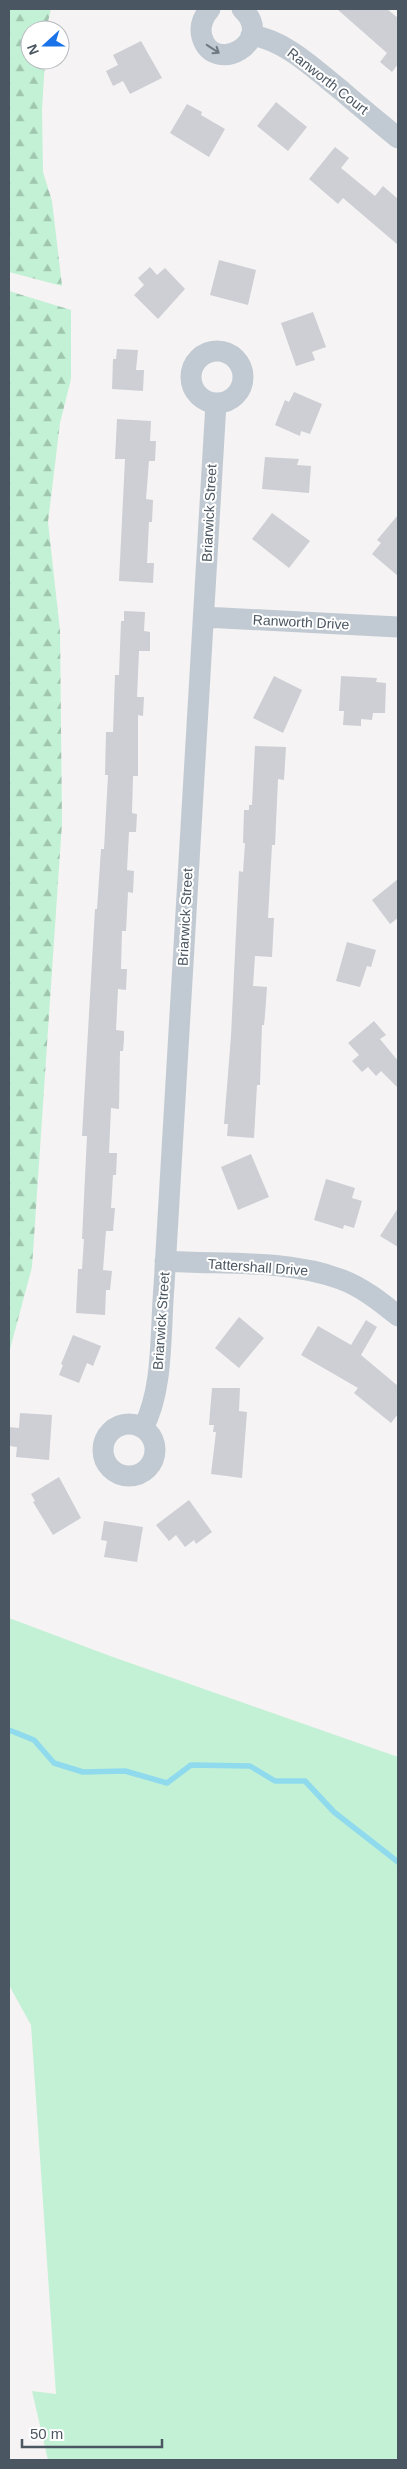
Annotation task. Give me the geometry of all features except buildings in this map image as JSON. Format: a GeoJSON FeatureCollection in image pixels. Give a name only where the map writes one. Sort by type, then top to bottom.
{"type":"FeatureCollection","features":[{"type":"Feature","properties":{"kind":"street"},"geometry":{"type":"LineString","coordinates":[[210,9],[201,22],[201,30],[206,44],[213,51],[230,55],[245,47],[251,35],[251,22],[242,9]]}},
{"type":"Feature","properties":{"kind":"street","name":"Ranworth Court"},"geometry":{"type":"LineString","coordinates":[[251,35],[266,37],[280,44],[312,67],[398,138]]}},
{"type":"Feature","properties":{"kind":"street","name":"Briarwick Street"},"geometry":{"type":"LineString","coordinates":[[143,1428],[152,1412],[156,1389],[216,404]]}},
{"type":"Feature","properties":{"kind":"street","name":"Ranworth Drive"},"geometry":{"type":"LineString","coordinates":[[204,617],[398,627]]}},
{"type":"Feature","properties":{"kind":"street","name":"Tattershall Drive"},"geometry":{"type":"LineString","coordinates":[[165,1261],[256,1264],[321,1273],[353,1285],[398,1316]]}},
{"type":"Feature","properties":{"kind":"green space"},"geometry":{"type":"Polygon","coordinates":[[[9,9],[51,9],[48,20],[20,20],[20,70],[44,70],[42,110],[43,172],[52,201],[62,286],[9,272],[9,9]]]}},
{"type":"Feature","properties":{"kind":"green space"},"geometry":{"type":"Polygon","coordinates":[[[9,291],[71,310],[71,379],[60,423],[48,522],[60,631],[62,823],[32,1267],[9,1353],[9,291]]]}},
{"type":"Feature","properties":{"kind":"green space"},"geometry":{"type":"Polygon","coordinates":[[[9,1618],[110,1656],[398,1757],[398,2460],[48,2460],[32,2391],[56,2394],[31,2025],[9,1985],[9,1618]]]}},
{"type":"Feature","properties":{"kind":"waterway"},"geometry":{"type":"LineString","coordinates":[[9,1730],[34,1740],[54,1763],[83,1772],[125,1771],[167,1783],[191,1765],[250,1766],[275,1781],[305,1781],[334,1812],[398,1862]]}}]}
